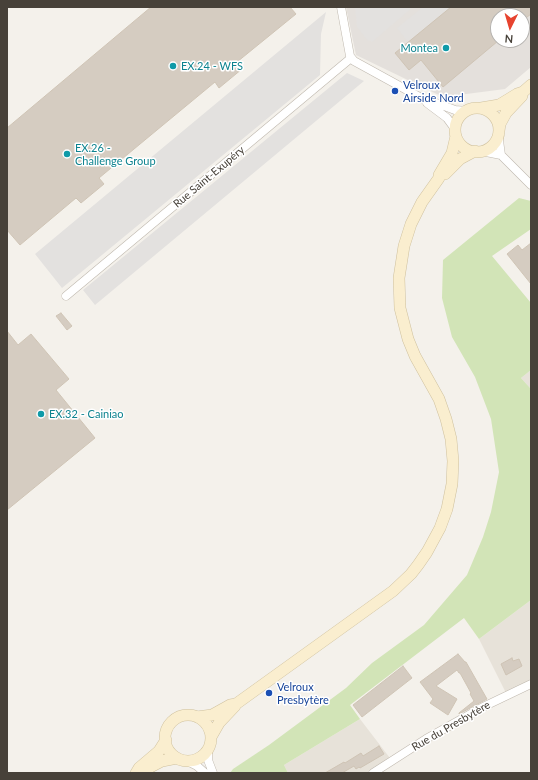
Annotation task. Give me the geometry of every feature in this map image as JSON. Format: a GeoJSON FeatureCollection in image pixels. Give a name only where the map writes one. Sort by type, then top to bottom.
{"type":"FeatureCollection","features":[{"type":"Feature","properties":{"kind":"street"},"geometry":{"type":"LineString","coordinates":[[341,7],[351,58],[425,100],[446,118],[464,147],[501,155],[531,185]]}},
{"type":"Feature","properties":{"kind":"street","name":"Rue Saint-Exupéry"},"geometry":{"type":"LineString","coordinates":[[66,296],[351,58]]}},
{"type":"Feature","properties":{"kind":"street"},"geometry":{"type":"LineString","coordinates":[[213,773],[208,760],[208,750],[211,737],[219,722],[234,708],[236,704],[392,591],[411,574],[418,565],[440,528],[447,509],[452,484],[453,461],[451,439],[446,418],[439,399],[415,356],[402,319],[399,289],[401,257],[406,236],[422,202],[439,178],[439,175],[452,153],[460,117],[467,111],[476,108],[499,105],[527,88]]}},
{"type":"Feature","properties":{"kind":"street"},"geometry":{"type":"LineString","coordinates":[[439,178],[444,176],[460,159],[492,145],[496,140],[500,124],[506,113],[523,95],[527,88]]}},
{"type":"Feature","properties":{"kind":"street"},"geometry":{"type":"LineString","coordinates":[[425,100],[456,110],[467,111]]}},
{"type":"Feature","properties":{"kind":"street"},"geometry":{"type":"LineString","coordinates":[[480,108],[486,110],[496,118],[501,155]]}},
{"type":"Feature","properties":{"kind":"street","name":"Rue du Presbytère"},"geometry":{"type":"LineString","coordinates":[[374,773],[426,739],[485,706],[531,684]]}},
{"type":"Feature","properties":{"kind":"street"},"geometry":{"type":"LineString","coordinates":[[197,717],[212,715],[230,705],[236,704]]}},
{"type":"Feature","properties":{"kind":"street"},"geometry":{"type":"LineString","coordinates":[[205,773],[170,751],[166,740],[167,730],[170,724],[176,719],[190,715],[197,717],[207,725],[211,737]]}},
{"type":"Feature","properties":{"kind":"street"},"geometry":{"type":"LineString","coordinates":[[136,772],[138,768],[159,751],[166,740]]}},
{"type":"Feature","properties":{"kind":"street"},"geometry":{"type":"LineString","coordinates":[[136,772],[142,772],[166,760],[199,758],[208,750]]}},
{"type":"Feature","properties":{"kind":"shaded area"},"geometry":{"type":"Polygon","coordinates":[[[346,7],[531,7],[531,67],[505,89],[443,97],[356,55],[346,7]]]}},
{"type":"Feature","properties":{"kind":"shaded area"},"geometry":{"type":"Polygon","coordinates":[[[355,7],[413,7],[372,42],[370,40],[368,41],[357,27],[355,7]]]}},
{"type":"Feature","properties":{"kind":"shaded area"},"geometry":{"type":"Polygon","coordinates":[[[423,7],[451,7],[408,42],[397,28],[423,7]]]}},
{"type":"Feature","properties":{"kind":"shaded area"},"geometry":{"type":"Polygon","coordinates":[[[326,12],[321,34],[320,75],[62,288],[35,254],[326,12]]]}},
{"type":"Feature","properties":{"kind":"shaded area"},"geometry":{"type":"Polygon","coordinates":[[[347,73],[364,81],[95,305],[83,290],[347,73]]]}},
{"type":"Feature","properties":{"kind":"shaded area"},"geometry":{"type":"Polygon","coordinates":[[[531,370],[531,389],[521,378],[531,370]]]}},
{"type":"Feature","properties":{"kind":"shaded area"},"geometry":{"type":"Polygon","coordinates":[[[531,600],[531,684],[507,695],[479,639],[531,600]]]}},
{"type":"Feature","properties":{"kind":"shaded area"},"geometry":{"type":"Polygon","coordinates":[[[360,719],[393,762],[378,773],[288,773],[284,765],[360,719]]]}},
{"type":"Feature","properties":{"kind":"green space"},"geometry":{"type":"Polygon","coordinates":[[[519,198],[531,201],[531,229],[492,256],[531,303],[531,370],[521,378],[531,389],[531,600],[479,639],[464,618],[350,705],[360,719],[284,765],[288,773],[230,773],[233,769],[269,745],[346,688],[372,663],[424,625],[467,575],[483,537],[491,512],[499,472],[491,419],[475,377],[452,337],[442,298],[443,260],[519,198]]]}},
{"type":"Feature","properties":{"kind":"building"},"geometry":{"type":"Polygon","coordinates":[[[151,7],[290,7],[296,14],[237,62],[242,69],[219,88],[215,82],[99,178],[104,184],[81,203],[76,198],[20,245],[7,230],[7,128],[151,7]]]}},
{"type":"Feature","properties":{"kind":"building","name":"Montea"},"geometry":{"type":"Polygon","coordinates":[[[451,7],[531,7],[530,15],[530,8],[490,8],[490,48],[443,87],[421,60],[409,70],[395,53],[451,7]]]}},
{"type":"Feature","properties":{"kind":"building"},"geometry":{"type":"Polygon","coordinates":[[[531,243],[531,284],[507,254],[518,245],[522,250],[531,243]]]}},
{"type":"Feature","properties":{"kind":"building"},"geometry":{"type":"Polygon","coordinates":[[[61,313],[72,326],[67,330],[56,316],[61,313]]]}},
{"type":"Feature","properties":{"kind":"building","name":"EX.32 - Cainiao"},"geometry":{"type":"Polygon","coordinates":[[[7,331],[18,345],[31,334],[69,379],[56,390],[95,438],[7,510],[7,331]]]}},
{"type":"Feature","properties":{"kind":"building"},"geometry":{"type":"Polygon","coordinates":[[[458,654],[466,662],[487,699],[459,714],[474,701],[470,694],[471,693],[457,670],[436,686],[457,699],[448,715],[430,703],[433,699],[420,682],[458,654]]]}},
{"type":"Feature","properties":{"kind":"building"},"geometry":{"type":"Polygon","coordinates":[[[512,658],[513,661],[519,659],[522,666],[506,675],[501,664],[512,658]]]}},
{"type":"Feature","properties":{"kind":"building"},"geometry":{"type":"Polygon","coordinates":[[[403,666],[412,678],[362,717],[353,705],[403,666]]]}},
{"type":"Feature","properties":{"kind":"building"},"geometry":{"type":"Polygon","coordinates":[[[379,746],[384,754],[360,768],[359,767],[356,769],[354,766],[342,773],[325,773],[361,753],[363,756],[379,746]]]}},
{"type":"Feature","properties":{"kind":"place","name":"Montea"},"geometry":{"type":"Point","coordinates":[446,48]}},
{"type":"Feature","properties":{"kind":"place","name":"EX.24 - WFS"},"geometry":{"type":"Point","coordinates":[173,66]}},
{"type":"Feature","properties":{"kind":"place","name":"Velroux Airside Nord"},"geometry":{"type":"Point","coordinates":[395,91]}},
{"type":"Feature","properties":{"kind":"place","name":"EX.26 - Challenge Group"},"geometry":{"type":"Point","coordinates":[67,154]}},
{"type":"Feature","properties":{"kind":"place","name":"EX.32 - Cainiao"},"geometry":{"type":"Point","coordinates":[41,414]}},
{"type":"Feature","properties":{"kind":"place","name":"Velroux Presbytère"},"geometry":{"type":"Point","coordinates":[269,693]}}]}
